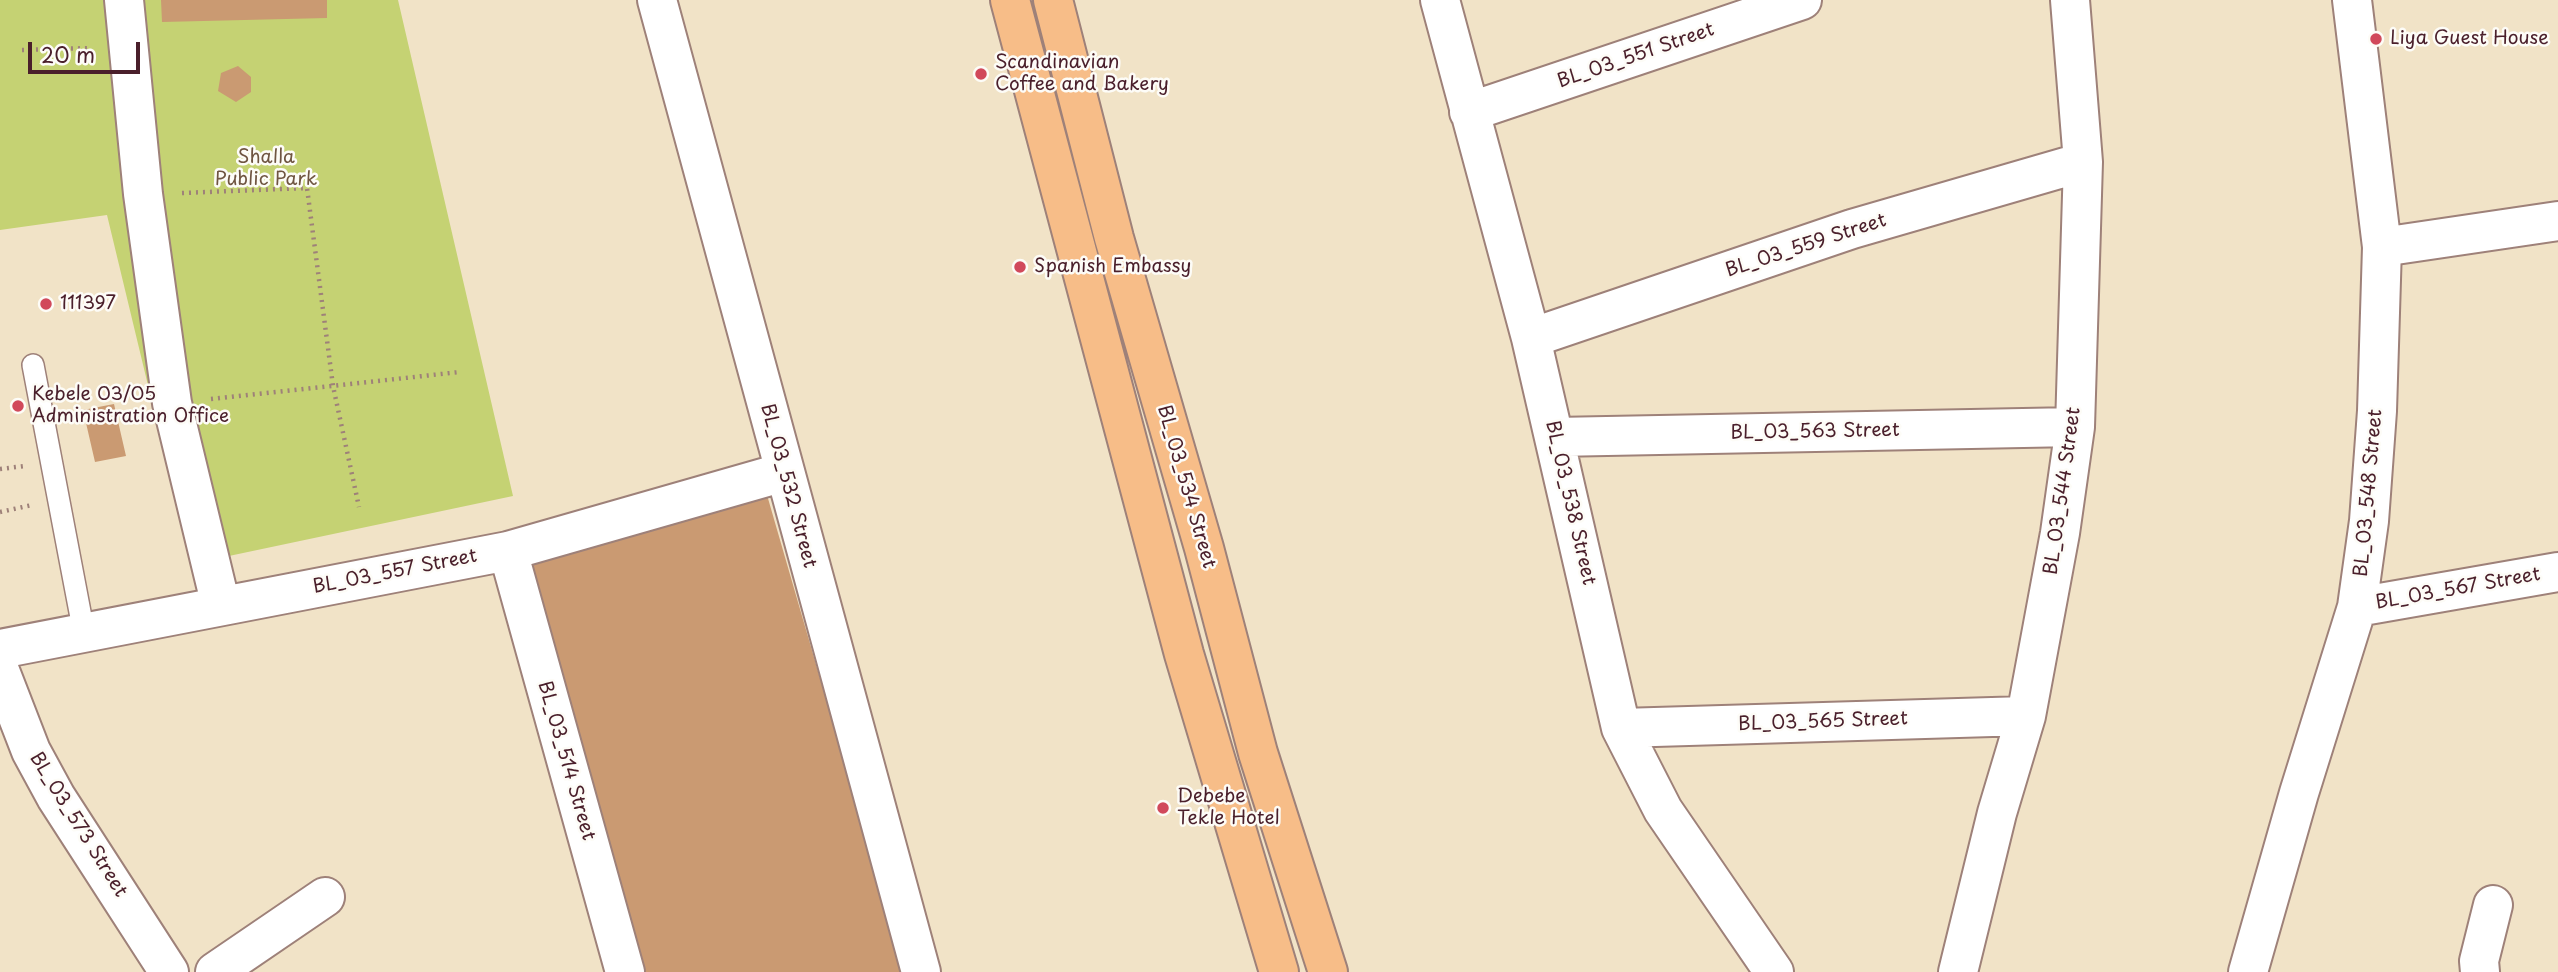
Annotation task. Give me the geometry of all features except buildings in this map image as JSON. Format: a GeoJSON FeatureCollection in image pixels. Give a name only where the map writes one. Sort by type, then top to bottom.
{"type":"FeatureCollection","features":[{"type":"Feature","properties":{"kind":"main road"},"geometry":{"type":"LineString","coordinates":[[1010,0],[1184,654],[1279,972]]}},
{"type":"Feature","properties":{"kind":"main road","name":"BL_03_534 Street"},"geometry":{"type":"LineString","coordinates":[[1053,0],[1114,238],[1204,548],[1258,753],[1328,972]]}},
{"type":"Feature","properties":{"kind":"main road"},"geometry":{"type":"LineString","coordinates":[[1161,560],[1204,548]]}},
{"type":"Feature","properties":{"kind":"street"},"geometry":{"type":"LineString","coordinates":[[124,0],[143,194],[172,403],[221,606]]}},
{"type":"Feature","properties":{"kind":"street","name":"BL_03_532 Street"},"geometry":{"type":"LineString","coordinates":[[657,0],[922,972]]}},
{"type":"Feature","properties":{"kind":"street","name":"BL_03_538 Street"},"geometry":{"type":"LineString","coordinates":[[1440,0],[1531,338],[1621,728],[1663,810],[1774,972]]}},
{"type":"Feature","properties":{"kind":"street","name":"BL_03_551 Street"},"geometry":{"type":"LineString","coordinates":[[1469,111],[1802,0]]}},
{"type":"Feature","properties":{"kind":"street","name":"BL_03_544 Street"},"geometry":{"type":"LineString","coordinates":[[1958,972],[2025,716],[2060,533],[2075,426],[2083,162],[2070,0]]}},
{"type":"Feature","properties":{"kind":"street","name":"BL_03_548 Street"},"geometry":{"type":"LineString","coordinates":[[2248,972],[2299,793],[2357,607],[2369,521],[2377,411],[2382,247],[2352,0]]}},
{"type":"Feature","properties":{"kind":"street","name":"BL_03_559 Street"},"geometry":{"type":"LineString","coordinates":[[1531,338],[1852,229],[2083,162]]}},
{"type":"Feature","properties":{"kind":"street"},"geometry":{"type":"LineString","coordinates":[[2382,247],[2558,221]]}},
{"type":"Feature","properties":{"kind":"street","name":"BL_03_563 Street"},"geometry":{"type":"LineString","coordinates":[[1555,437],[2075,426]]}},
{"type":"Feature","properties":{"kind":"street","name":"BL_03_557 Street"},"geometry":{"type":"LineString","coordinates":[[0,649],[508,551],[784,472]]}},
{"type":"Feature","properties":{"kind":"street","name":"BL_03_514 Street"},"geometry":{"type":"LineString","coordinates":[[508,551],[625,972]]}},
{"type":"Feature","properties":{"kind":"street","name":"BL_03_567 Street"},"geometry":{"type":"LineString","coordinates":[[2357,607],[2558,572]]}},
{"type":"Feature","properties":{"kind":"street","name":"BL_03_573 Street"},"geometry":{"type":"LineString","coordinates":[[0,671],[31,751],[56,797],[169,972]]}},
{"type":"Feature","properties":{"kind":"street","name":"BL_03_565 Street"},"geometry":{"type":"LineString","coordinates":[[1621,728],[2025,716]]}},
{"type":"Feature","properties":{"kind":"street"},"geometry":{"type":"LineString","coordinates":[[215,972],[325,897]]}},
{"type":"Feature","properties":{"kind":"street"},"geometry":{"type":"LineString","coordinates":[[2480,972],[2479,961],[2493,905]]}},
{"type":"Feature","properties":{"kind":"lane"},"geometry":{"type":"LineString","coordinates":[[33,365],[85,634]]}},
{"type":"Feature","properties":{"kind":"path"},"geometry":{"type":"LineString","coordinates":[[22,50],[129,47]]}},
{"type":"Feature","properties":{"kind":"path"},"geometry":{"type":"LineString","coordinates":[[143,194],[307,188],[333,386],[359,508]]}},
{"type":"Feature","properties":{"kind":"path"},"geometry":{"type":"LineString","coordinates":[[172,403],[460,372]]}},
{"type":"Feature","properties":{"kind":"green space","name":"Shalla Public Park"},"geometry":{"type":"Polygon","coordinates":[[[0,0],[398,0],[513,496],[191,564],[107,215],[0,230],[0,0]]]}},
{"type":"Feature","properties":{"kind":"place","name":"Liya Guest House"},"geometry":{"type":"Point","coordinates":[2376,39]}},
{"type":"Feature","properties":{"kind":"place","name":"Scandinavian Coffee and Bakery"},"geometry":{"type":"Point","coordinates":[981,74]}},
{"type":"Feature","properties":{"kind":"place","name":"Spanish Embassy"},"geometry":{"type":"Point","coordinates":[1020,267]}},
{"type":"Feature","properties":{"kind":"place","name":"111397"},"geometry":{"type":"Point","coordinates":[46,304]}},
{"type":"Feature","properties":{"kind":"place","name":"Kebele 03/05 Administration Office"},"geometry":{"type":"Point","coordinates":[18,406]}},
{"type":"Feature","properties":{"kind":"place","name":"Debebe Tekle Hotel"},"geometry":{"type":"Point","coordinates":[1163,808]}}]}
